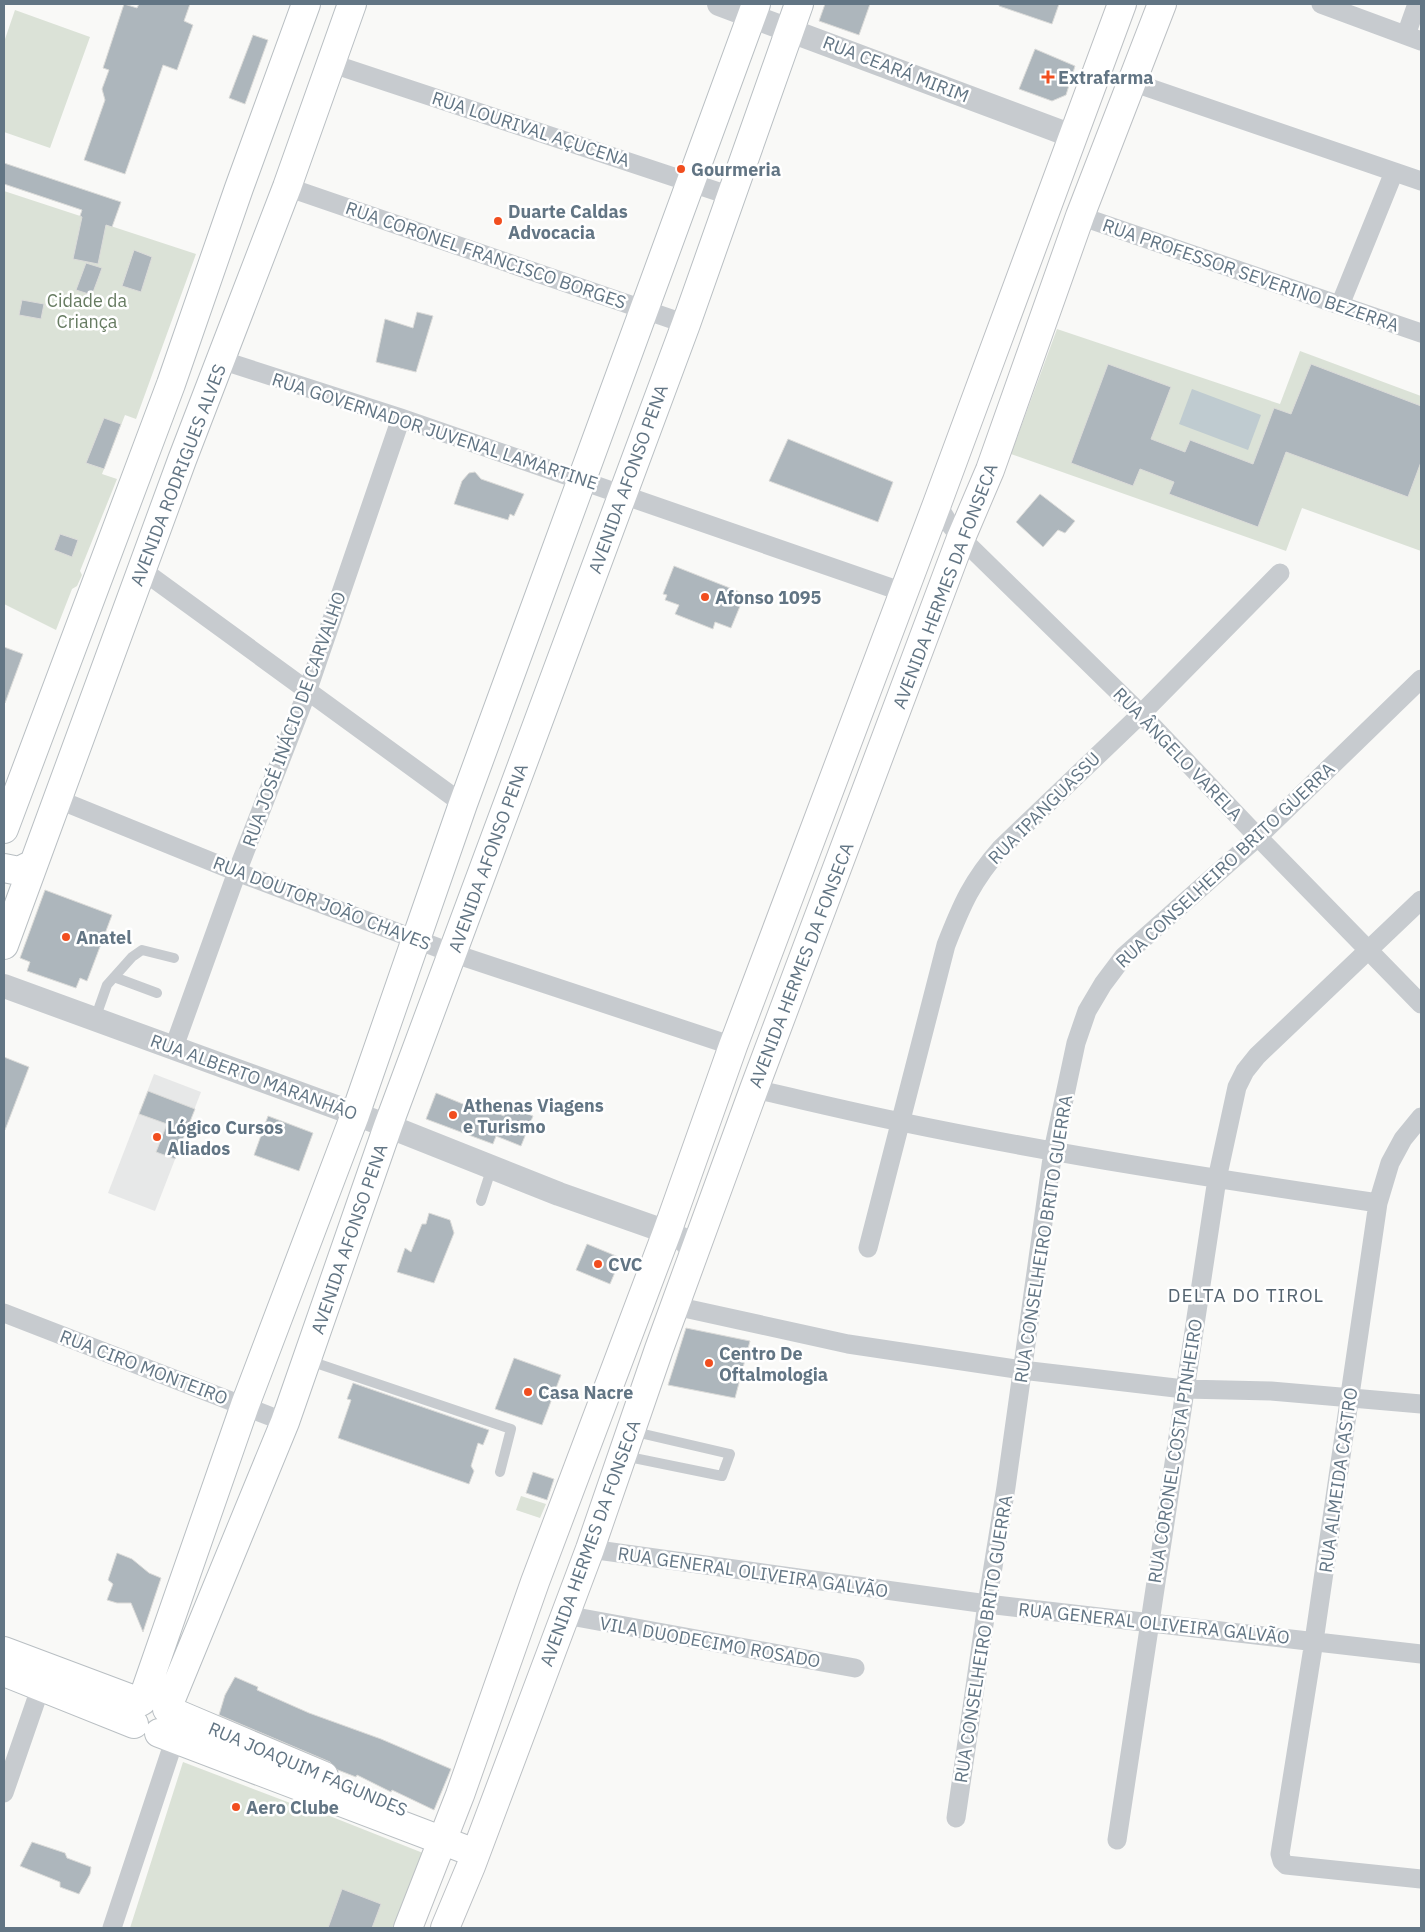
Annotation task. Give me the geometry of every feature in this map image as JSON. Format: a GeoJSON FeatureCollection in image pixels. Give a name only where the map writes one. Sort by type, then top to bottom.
{"type":"FeatureCollection","features":[{"type":"Feature","properties":{"kind":"main road"},"geometry":{"type":"LineString","coordinates":[[4,829],[15,790],[94,589],[171,384],[306,4]]}},
{"type":"Feature","properties":{"kind":"main road","name":"AVENIDA RODRIGUES ALVES"},"geometry":{"type":"LineString","coordinates":[[4,945],[207,395],[287,187],[352,4]]}},
{"type":"Feature","properties":{"kind":"main road","name":"AVENIDA AFONSO PENA"},"geometry":{"type":"LineString","coordinates":[[155,1717],[285,1422],[388,1126],[686,324],[799,4]]}},
{"type":"Feature","properties":{"kind":"main road","name":"AVENIDA HERMES DA FONSECA"},"geometry":{"type":"LineString","coordinates":[[412,1918],[445,1834],[535,1582],[667,1232],[733,1046],[937,504],[1122,4]]}},
{"type":"Feature","properties":{"kind":"main road","name":"AVENIDA HERMES DA FONSECA"},"geometry":{"type":"LineString","coordinates":[[446,1924],[471,1866],[590,1549],[674,1306],[754,1089],[962,538],[990,470],[1080,216],[1162,4]]}},
{"type":"Feature","properties":{"kind":"main road","name":"AVENIDA AFONSO PENA"},"geometry":{"type":"LineString","coordinates":[[155,1717],[245,1405],[355,1114],[463,804],[754,10]]}},
{"type":"Feature","properties":{"kind":"main road"},"geometry":{"type":"LineString","coordinates":[[285,62],[327,70]]}},
{"type":"Feature","properties":{"kind":"main road"},"geometry":{"type":"LineString","coordinates":[[171,384],[184,397],[198,398],[207,395]]}},
{"type":"Feature","properties":{"kind":"main road"},"geometry":{"type":"LineString","coordinates":[[94,589],[110,584],[124,594],[129,606]]}},
{"type":"Feature","properties":{"kind":"main road"},"geometry":{"type":"LineString","coordinates":[[15,790],[35,770],[47,770],[55,777],[59,793]]}},
{"type":"Feature","properties":{"kind":"main road"},"geometry":{"type":"LineString","coordinates":[[4,868],[20,871],[33,864]]}},
{"type":"Feature","properties":{"kind":"main road","name":"RUA JOAQUIM FAGUNDES"},"geometry":{"type":"LineString","coordinates":[[4,1651],[155,1717],[445,1834],[475,1853]]}},
{"type":"Feature","properties":{"kind":"main road","name":"RUA JOAQUIM FAGUNDES"},"geometry":{"type":"LineString","coordinates":[[4,1672],[41,1686],[155,1717]]}},
{"type":"Feature","properties":{"kind":"main road"},"geometry":{"type":"LineString","coordinates":[[412,1918],[430,1908],[436,1911],[446,1924]]}},
{"type":"Feature","properties":{"kind":"street","name":"RUA CEARÁ MIRIM"},"geometry":{"type":"LineString","coordinates":[[719,4],[754,10],[790,30],[1072,136]]}},
{"type":"Feature","properties":{"kind":"street"},"geometry":{"type":"LineString","coordinates":[[1321,4],[1413,38],[1417,4]]}},
{"type":"Feature","properties":{"kind":"street","name":"RUA LOURIVAL AÇUCENA"},"geometry":{"type":"LineString","coordinates":[[327,70],[732,196]]}},
{"type":"Feature","properties":{"kind":"street"},"geometry":{"type":"LineString","coordinates":[[1132,82],[1421,182]]}},
{"type":"Feature","properties":{"kind":"street"},"geometry":{"type":"LineString","coordinates":[[1340,306],[1394,172]]}},
{"type":"Feature","properties":{"kind":"street","name":"RUA CORONEL FRANCISCO BORGES"},"geometry":{"type":"LineString","coordinates":[[287,187],[686,324]]}},
{"type":"Feature","properties":{"kind":"street","name":"RUA PROFESSOR SEVERINO BEZERRA"},"geometry":{"type":"LineString","coordinates":[[1080,216],[1421,333]]}},
{"type":"Feature","properties":{"kind":"street","name":"RUA GOVERNADOR JUVENAL LAMARTINE"},"geometry":{"type":"LineString","coordinates":[[221,360],[583,480],[903,592]]}},
{"type":"Feature","properties":{"kind":"street","name":"RUA JOSÉ INÁCIO DE CARVALHO"},"geometry":{"type":"LineString","coordinates":[[174,1047],[237,872],[307,692],[400,418]]}},
{"type":"Feature","properties":{"kind":"street","name":"RUA ÂNGELO VARELA"},"geometry":{"type":"LineString","coordinates":[[937,504],[948,522],[962,538],[1141,714],[1421,1004]]}},
{"type":"Feature","properties":{"kind":"street"},"geometry":{"type":"LineString","coordinates":[[142,570],[463,804]]}},
{"type":"Feature","properties":{"kind":"street","name":"RUA IPANGUASSU"},"geometry":{"type":"LineString","coordinates":[[868,1248],[946,945],[970,888],[1001,848],[1141,714],[1280,573]]}},
{"type":"Feature","properties":{"kind":"street","name":"RUA CONSELHEIRO BRITO GUERRA"},"geometry":{"type":"LineString","coordinates":[[956,1818],[1054,1151],[1076,1043],[1087,1011],[1103,984],[1124,956],[1258,837],[1421,679]]}},
{"type":"Feature","properties":{"kind":"street","name":"RUA DOUTOR JOÃO CHAVES"},"geometry":{"type":"LineString","coordinates":[[59,793],[237,872],[452,953],[733,1046]]}},
{"type":"Feature","properties":{"kind":"street","name":"RUA CORONEL COSTA PINHEIRO"},"geometry":{"type":"LineString","coordinates":[[1117,1840],[1217,1179],[1237,1087],[1245,1071],[1257,1056],[1421,900]]}},
{"type":"Feature","properties":{"kind":"street","name":"RUA ALBERTO MARANHÃO"},"geometry":{"type":"LineString","coordinates":[[4,986],[388,1126],[559,1194],[667,1232],[684,1240],[695,1252]]}},
{"type":"Feature","properties":{"kind":"street"},"geometry":{"type":"LineString","coordinates":[[754,1089],[900,1122],[1054,1151],[1217,1179],[1378,1203]]}},
{"type":"Feature","properties":{"kind":"street","name":"RUA ALMEIDA CASTRO"},"geometry":{"type":"LineString","coordinates":[[1421,1117],[1402,1139],[1390,1163],[1378,1203],[1314,1641],[1280,1854],[1282,1861],[1286,1865],[1421,1879]]}},
{"type":"Feature","properties":{"kind":"street"},"geometry":{"type":"LineString","coordinates":[[674,1306],[848,1344],[1022,1370],[1184,1389],[1271,1391],[1421,1404]]}},
{"type":"Feature","properties":{"kind":"street","name":"RUA CIRO MONTEIRO"},"geometry":{"type":"LineString","coordinates":[[4,1312],[285,1422]]}},
{"type":"Feature","properties":{"kind":"street","name":"RUA GENERAL OLIVEIRA GALVÃO"},"geometry":{"type":"LineString","coordinates":[[590,1549],[987,1604],[1421,1654]]}},
{"type":"Feature","properties":{"kind":"street","name":"VILA DUODECIMO ROSADO"},"geometry":{"type":"LineString","coordinates":[[564,1615],[855,1668]]}},
{"type":"Feature","properties":{"kind":"street"},"geometry":{"type":"LineString","coordinates":[[4,1793],[41,1686]]}},
{"type":"Feature","properties":{"kind":"street"},"geometry":{"type":"LineString","coordinates":[[112,1928],[155,1717]]}},
{"type":"Feature","properties":{"kind":"lane"},"geometry":{"type":"LineString","coordinates":[[95,1019],[107,985],[132,957],[142,950],[174,958]]}},
{"type":"Feature","properties":{"kind":"lane"},"geometry":{"type":"LineString","coordinates":[[114,977],[157,993]]}},
{"type":"Feature","properties":{"kind":"lane"},"geometry":{"type":"LineString","coordinates":[[481,1201],[492,1167]]}},
{"type":"Feature","properties":{"kind":"lane"},"geometry":{"type":"LineString","coordinates":[[306,1359],[511,1429],[500,1472]]}},
{"type":"Feature","properties":{"kind":"lane"},"geometry":{"type":"LineString","coordinates":[[625,1444],[730,1454],[722,1476],[625,1444]]}},
{"type":"Feature","properties":{"kind":"shaded area"},"geometry":{"type":"Polygon","coordinates":[[[1192,389],[1261,415],[1248,450],[1179,424],[1192,389]]]}},
{"type":"Feature","properties":{"kind":"shaded area","name":"Lógico Cursos Aliados"},"geometry":{"type":"Polygon","coordinates":[[[154,1074],[201,1092],[155,1211],[108,1193],[154,1074]]]}},
{"type":"Feature","properties":{"kind":"green space"},"geometry":{"type":"Polygon","coordinates":[[[15,10],[90,37],[50,148],[4,132],[4,42],[15,10]]]}},
{"type":"Feature","properties":{"kind":"green space","name":"Cidade da Criança"},"geometry":{"type":"Polygon","coordinates":[[[4,191],[196,254],[136,419],[125,415],[102,474],[117,479],[80,571],[82,575],[77,586],[72,589],[56,630],[4,604],[4,191]]]}},
{"type":"Feature","properties":{"kind":"green space"},"geometry":{"type":"Polygon","coordinates":[[[1057,329],[1280,404],[1300,351],[1421,396],[1421,551],[1302,508],[1286,551],[1011,454],[1057,329]]]}},
{"type":"Feature","properties":{"kind":"green space"},"geometry":{"type":"Polygon","coordinates":[[[521,1496],[546,1504],[540,1518],[516,1510],[521,1496]]]}},
{"type":"Feature","properties":{"kind":"green space","name":"Aero Clube"},"geometry":{"type":"Polygon","coordinates":[[[183,1762],[306,1809],[307,1807],[423,1853],[394,1928],[130,1928],[183,1762]]]}},
{"type":"Feature","properties":{"kind":"building"},"geometry":{"type":"Polygon","coordinates":[[[124,4],[137,8],[139,4],[190,4],[184,21],[193,25],[177,70],[163,65],[125,174],[84,160],[105,100],[102,89],[109,70],[103,68],[124,4]]]}},
{"type":"Feature","properties":{"kind":"building"},"geometry":{"type":"Polygon","coordinates":[[[825,4],[870,4],[859,35],[819,21],[825,4]]]}},
{"type":"Feature","properties":{"kind":"building"},"geometry":{"type":"Polygon","coordinates":[[[999,4],[1059,4],[1052,24],[999,6],[999,4]]]}},
{"type":"Feature","properties":{"kind":"building"},"geometry":{"type":"Polygon","coordinates":[[[253,35],[268,40],[245,104],[229,98],[253,35]]]}},
{"type":"Feature","properties":{"kind":"building","name":"Extrafarma"},"geometry":{"type":"Polygon","coordinates":[[[1035,49],[1075,66],[1066,95],[1052,101],[1019,89],[1035,49]]]}},
{"type":"Feature","properties":{"kind":"building"},"geometry":{"type":"Polygon","coordinates":[[[4,163],[121,202],[112,227],[106,225],[98,264],[73,259],[82,210],[4,184],[4,163]]]}},
{"type":"Feature","properties":{"kind":"building"},"geometry":{"type":"Polygon","coordinates":[[[134,250],[152,257],[141,292],[122,286],[134,250]]]}},
{"type":"Feature","properties":{"kind":"building"},"geometry":{"type":"Polygon","coordinates":[[[86,263],[102,268],[92,295],[76,290],[86,263]]]}},
{"type":"Feature","properties":{"kind":"building"},"geometry":{"type":"Polygon","coordinates":[[[22,300],[44,304],[41,319],[19,315],[22,300]]]}},
{"type":"Feature","properties":{"kind":"building"},"geometry":{"type":"Polygon","coordinates":[[[417,312],[433,316],[416,372],[376,362],[385,319],[413,328],[417,312]]]}},
{"type":"Feature","properties":{"kind":"building"},"geometry":{"type":"Polygon","coordinates":[[[1108,364],[1171,387],[1151,439],[1185,452],[1190,440],[1253,464],[1274,408],[1291,414],[1311,364],[1421,406],[1421,462],[1408,497],[1286,452],[1258,527],[1169,494],[1174,482],[1140,469],[1133,486],[1071,463],[1108,364]]]}},
{"type":"Feature","properties":{"kind":"building"},"geometry":{"type":"Polygon","coordinates":[[[104,418],[121,424],[104,469],[86,463],[104,418]]]}},
{"type":"Feature","properties":{"kind":"building"},"geometry":{"type":"Polygon","coordinates":[[[788,439],[893,482],[878,522],[769,481],[788,439]]]}},
{"type":"Feature","properties":{"kind":"building"},"geometry":{"type":"Polygon","coordinates":[[[475,472],[481,479],[524,494],[514,516],[510,514],[508,520],[454,504],[462,481],[469,473],[475,472]]]}},
{"type":"Feature","properties":{"kind":"building"},"geometry":{"type":"Polygon","coordinates":[[[1040,494],[1075,521],[1065,533],[1058,530],[1043,547],[1016,522],[1040,494]]]}},
{"type":"Feature","properties":{"kind":"building"},"geometry":{"type":"Polygon","coordinates":[[[60,534],[78,540],[72,557],[54,550],[60,534]]]}},
{"type":"Feature","properties":{"kind":"building","name":"Afonso 1095"},"geometry":{"type":"Polygon","coordinates":[[[674,566],[745,594],[731,628],[715,622],[713,629],[675,614],[679,605],[665,600],[667,595],[663,594],[674,566]]]}},
{"type":"Feature","properties":{"kind":"building"},"geometry":{"type":"Polygon","coordinates":[[[4,647],[23,654],[5,703],[4,703],[4,647]]]}},
{"type":"Feature","properties":{"kind":"building","name":"Anatel"},"geometry":{"type":"Polygon","coordinates":[[[45,890],[112,915],[87,981],[80,978],[76,988],[27,971],[30,962],[20,958],[45,890]]]}},
{"type":"Feature","properties":{"kind":"building"},"geometry":{"type":"Polygon","coordinates":[[[4,1057],[29,1067],[5,1130],[4,1129],[4,1057]]]}},
{"type":"Feature","properties":{"kind":"building"},"geometry":{"type":"Polygon","coordinates":[[[148,1091],[195,1109],[175,1159],[156,1152],[167,1124],[139,1114],[148,1091]]]}},
{"type":"Feature","properties":{"kind":"building"},"geometry":{"type":"Polygon","coordinates":[[[436,1093],[480,1111],[482,1107],[504,1116],[508,1106],[533,1116],[521,1146],[496,1136],[493,1144],[426,1119],[436,1093]]]}},
{"type":"Feature","properties":{"kind":"building"},"geometry":{"type":"Polygon","coordinates":[[[268,1116],[313,1133],[299,1171],[254,1155],[268,1116]]]}},
{"type":"Feature","properties":{"kind":"building"},"geometry":{"type":"Polygon","coordinates":[[[429,1213],[450,1220],[454,1233],[434,1283],[397,1272],[405,1248],[411,1252],[422,1224],[426,1224],[429,1213]]]}},
{"type":"Feature","properties":{"kind":"building","name":"CVC"},"geometry":{"type":"Polygon","coordinates":[[[587,1244],[621,1258],[610,1284],[576,1270],[587,1244]]]}},
{"type":"Feature","properties":{"kind":"building","name":"Centro De Oftalmologia"},"geometry":{"type":"Polygon","coordinates":[[[686,1328],[750,1341],[735,1398],[668,1385],[686,1328]]]}},
{"type":"Feature","properties":{"kind":"building","name":"Casa Nacre"},"geometry":{"type":"Polygon","coordinates":[[[514,1358],[561,1375],[542,1425],[495,1409],[514,1358]]]}},
{"type":"Feature","properties":{"kind":"building"},"geometry":{"type":"Polygon","coordinates":[[[353,1383],[489,1430],[483,1445],[478,1443],[471,1466],[474,1471],[469,1484],[338,1438],[351,1400],[347,1399],[353,1383]]]}},
{"type":"Feature","properties":{"kind":"building"},"geometry":{"type":"Polygon","coordinates":[[[533,1472],[554,1479],[547,1500],[526,1493],[533,1472]]]}},
{"type":"Feature","properties":{"kind":"building"},"geometry":{"type":"Polygon","coordinates":[[[117,1553],[132,1559],[149,1573],[161,1578],[143,1632],[131,1603],[117,1603],[107,1600],[113,1584],[108,1580],[117,1553]]]}},
{"type":"Feature","properties":{"kind":"building"},"geometry":{"type":"Polygon","coordinates":[[[235,1677],[258,1687],[257,1690],[309,1713],[381,1739],[451,1769],[434,1810],[357,1775],[356,1777],[338,1770],[330,1762],[219,1715],[225,1695],[235,1677]]]}},
{"type":"Feature","properties":{"kind":"building"},"geometry":{"type":"Polygon","coordinates":[[[32,1842],[65,1853],[67,1858],[91,1867],[90,1874],[79,1894],[60,1887],[60,1882],[20,1866],[32,1842]]]}},
{"type":"Feature","properties":{"kind":"building"},"geometry":{"type":"Polygon","coordinates":[[[342,1889],[381,1904],[372,1928],[328,1928],[342,1889]]]}},
{"type":"Feature","properties":{"kind":"place","name":"Extrafarma"},"geometry":{"type":"Point","coordinates":[1048,77]}},
{"type":"Feature","properties":{"kind":"place","name":"Gourmeria"},"geometry":{"type":"Point","coordinates":[681,169]}},
{"type":"Feature","properties":{"kind":"place","name":"Duarte Caldas Advocacia"},"geometry":{"type":"Point","coordinates":[498,221]}},
{"type":"Feature","properties":{"kind":"place","name":"Afonso 1095"},"geometry":{"type":"Point","coordinates":[705,597]}},
{"type":"Feature","properties":{"kind":"place","name":"Anatel"},"geometry":{"type":"Point","coordinates":[66,937]}},
{"type":"Feature","properties":{"kind":"place","name":"Athenas Viagens e Turismo"},"geometry":{"type":"Point","coordinates":[453,1115]}},
{"type":"Feature","properties":{"kind":"place","name":"Lógico Cursos Aliados"},"geometry":{"type":"Point","coordinates":[157,1137]}},
{"type":"Feature","properties":{"kind":"place","name":"CVC"},"geometry":{"type":"Point","coordinates":[598,1264]}},
{"type":"Feature","properties":{"kind":"place","name":"Centro De Oftalmologia"},"geometry":{"type":"Point","coordinates":[709,1363]}},
{"type":"Feature","properties":{"kind":"place","name":"Casa Nacre"},"geometry":{"type":"Point","coordinates":[528,1392]}},
{"type":"Feature","properties":{"kind":"place","name":"Aero Clube"},"geometry":{"type":"Point","coordinates":[236,1807]}},
{"type":"Feature","properties":{"kind":"district","name":"DELTA DO TIROL"},"geometry":{"type":"Point","coordinates":[1246,1295]}}]}
